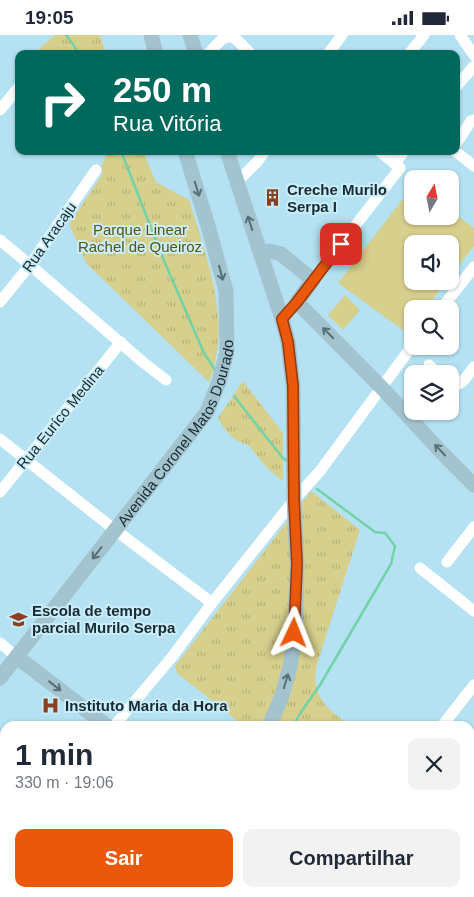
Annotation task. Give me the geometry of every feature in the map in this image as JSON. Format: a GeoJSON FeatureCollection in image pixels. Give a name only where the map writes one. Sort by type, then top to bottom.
{"type":"FeatureCollection","features":[{"type":"Feature","properties":{"kind":"main road"},"geometry":{"type":"LineString","coordinates":[[151,35],[155,50]]}},
{"type":"Feature","properties":{"kind":"main road"},"geometry":{"type":"LineString","coordinates":[[190,35],[195,50]]}},
{"type":"Feature","properties":{"kind":"main road","name":"Avenida Coronel Matos Dourado"},"geometry":{"type":"LineString","coordinates":[[0,678],[207,412],[219,382],[227,352],[226,291],[187,155]]}},
{"type":"Feature","properties":{"kind":"main road"},"geometry":{"type":"LineString","coordinates":[[228,155],[282,319],[288,342],[293,386],[294,500],[297,564],[294,633],[290,667],[282,695],[271,721]]}},
{"type":"Feature","properties":{"kind":"main road"},"geometry":{"type":"LineString","coordinates":[[261,254],[270,251],[281,254],[312,280],[297,302],[474,485]]}},
{"type":"Feature","properties":{"kind":"main road"},"geometry":{"type":"LineString","coordinates":[[17,657],[100,721]]}},
{"type":"Feature","properties":{"kind":"street"},"geometry":{"type":"LineString","coordinates":[[412,50],[424,35]]}},
{"type":"Feature","properties":{"kind":"street"},"geometry":{"type":"LineString","coordinates":[[460,35],[474,55]]}},
{"type":"Feature","properties":{"kind":"street"},"geometry":{"type":"LineString","coordinates":[[212,50],[222,39],[228,36],[233,37],[247,50]]}},
{"type":"Feature","properties":{"kind":"street"},"geometry":{"type":"LineString","coordinates":[[330,50],[336,37]]}},
{"type":"Feature","properties":{"kind":"street"},"geometry":{"type":"LineString","coordinates":[[460,82],[474,66]]}},
{"type":"Feature","properties":{"kind":"street"},"geometry":{"type":"LineString","coordinates":[[0,110],[15,92]]}},
{"type":"Feature","properties":{"kind":"street"},"geometry":{"type":"LineString","coordinates":[[460,138],[471,121],[474,120]]}},
{"type":"Feature","properties":{"kind":"street"},"geometry":{"type":"LineString","coordinates":[[237,182],[262,155]]}},
{"type":"Feature","properties":{"kind":"street"},"geometry":{"type":"LineString","coordinates":[[384,155],[398,166]]}},
{"type":"Feature","properties":{"kind":"street"},"geometry":{"type":"LineString","coordinates":[[312,280],[398,166],[402,155]]}},
{"type":"Feature","properties":{"kind":"street"},"geometry":{"type":"LineString","coordinates":[[460,155],[474,166]]}},
{"type":"Feature","properties":{"kind":"street","name":"Rua Aracaju"},"geometry":{"type":"LineString","coordinates":[[0,302],[30,265],[96,170]]}},
{"type":"Feature","properties":{"kind":"street"},"geometry":{"type":"LineString","coordinates":[[0,240],[166,380]]}},
{"type":"Feature","properties":{"kind":"street"},"geometry":{"type":"LineString","coordinates":[[448,300],[474,267]]}},
{"type":"Feature","properties":{"kind":"street"},"geometry":{"type":"LineString","coordinates":[[282,319],[297,302]]}},
{"type":"Feature","properties":{"kind":"street","name":"Rua Euríco Medina"},"geometry":{"type":"LineString","coordinates":[[0,491],[121,342]]}},
{"type":"Feature","properties":{"kind":"street"},"geometry":{"type":"LineString","coordinates":[[118,721],[172,657],[212,603],[294,500],[320,471],[406,355]]}},
{"type":"Feature","properties":{"kind":"street"},"geometry":{"type":"LineString","coordinates":[[459,384],[474,367]]}},
{"type":"Feature","properties":{"kind":"street"},"geometry":{"type":"LineString","coordinates":[[0,439],[212,603]]}},
{"type":"Feature","properties":{"kind":"street"},"geometry":{"type":"LineString","coordinates":[[447,562],[474,527]]}},
{"type":"Feature","properties":{"kind":"street"},"geometry":{"type":"LineString","coordinates":[[420,568],[474,611]]}},
{"type":"Feature","properties":{"kind":"street"},"geometry":{"type":"LineString","coordinates":[[0,643],[17,657]]}},
{"type":"Feature","properties":{"kind":"street"},"geometry":{"type":"LineString","coordinates":[[446,721],[474,685]]}},
{"type":"Feature","properties":{"kind":"green space"},"geometry":{"type":"Polygon","coordinates":[[[55,35],[100,35],[105,50],[40,50],[55,35]]]}},
{"type":"Feature","properties":{"kind":"green space","name":"Parque Linear Rachel de Queiroz"},"geometry":{"type":"Polygon","coordinates":[[[145,155],[156,182],[189,200],[209,267],[218,314],[216,360],[209,382],[86,263],[69,224],[102,175],[101,166],[106,156],[145,155]]]}},
{"type":"Feature","properties":{"kind":"green space"},"geometry":{"type":"Polygon","coordinates":[[[404,197],[404,225],[459,225],[459,217],[474,228],[474,246],[459,265],[459,235],[404,235],[404,290],[440,290],[432,300],[404,300],[404,331],[338,283],[404,197]]]}},
{"type":"Feature","properties":{"kind":"green space"},"geometry":{"type":"Polygon","coordinates":[[[345,295],[360,310],[343,330],[328,315],[345,295]]]}},
{"type":"Feature","properties":{"kind":"green space"},"geometry":{"type":"Polygon","coordinates":[[[243,381],[283,433],[283,481],[268,469],[250,447],[230,435],[218,418],[243,381]]]}},
{"type":"Feature","properties":{"kind":"green space"},"geometry":{"type":"Polygon","coordinates":[[[311,491],[360,530],[317,664],[316,675],[316,685],[323,701],[328,708],[344,721],[236,721],[177,673],[175,666],[311,491]]]}},
{"type":"Feature","properties":{"kind":"waterway"},"geometry":{"type":"LineString","coordinates":[[66,35],[76,50]]}},
{"type":"Feature","properties":{"kind":"waterway"},"geometry":{"type":"LineString","coordinates":[[123,155],[162,256],[204,353],[215,370]]}},
{"type":"Feature","properties":{"kind":"waterway"},"geometry":{"type":"LineString","coordinates":[[234,396],[288,462]]}},
{"type":"Feature","properties":{"kind":"waterway"},"geometry":{"type":"LineString","coordinates":[[296,721],[320,685],[391,564],[395,546],[385,533],[375,532],[317,489]]}},
{"type":"Feature","properties":{"kind":"place","name":"Creche Murilo Serpa I"},"geometry":{"type":"Point","coordinates":[273,198]}},
{"type":"Feature","properties":{"kind":"place","name":"Escola de tempo parcial Murilo Serpa"},"geometry":{"type":"Point","coordinates":[18,619]}},
{"type":"Feature","properties":{"kind":"place","name":"Instituto Maria da Hora"},"geometry":{"type":"Point","coordinates":[51,705]}},
{"type":"Feature","properties":{"kind":"route"},"geometry":{"type":"LineString","coordinates":[[294,633],[297,564],[294,500],[293,386],[288,342],[282,319],[341,244]]}}]}
